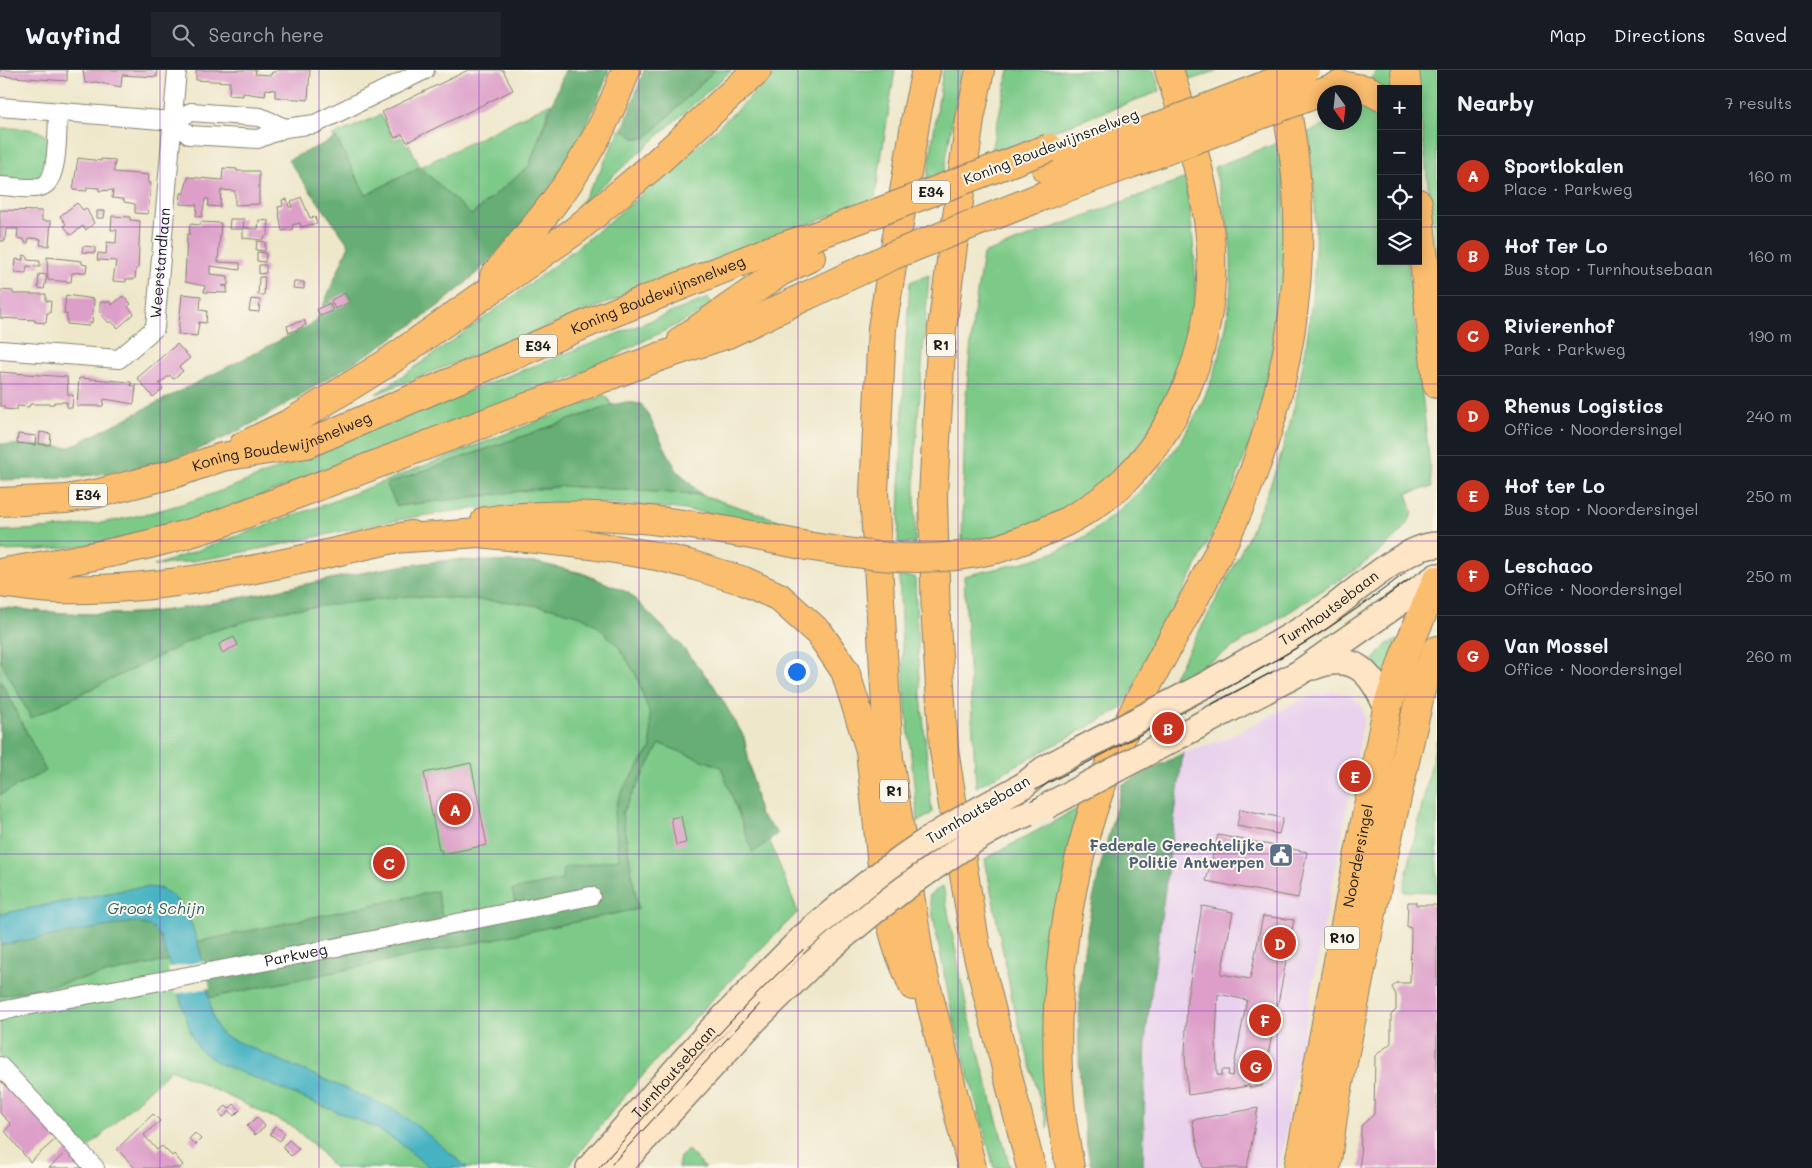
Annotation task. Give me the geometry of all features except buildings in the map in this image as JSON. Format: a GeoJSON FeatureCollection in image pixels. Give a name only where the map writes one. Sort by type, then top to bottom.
{"type":"FeatureCollection","features":[{"type":"Feature","properties":{"kind":"main road"},"geometry":{"type":"LineString","coordinates":[[469,306],[554,203],[582,164],[607,120],[626,70]]}},
{"type":"Feature","properties":{"kind":"main road"},"geometry":{"type":"LineString","coordinates":[[222,457],[292,422],[384,365],[576,230],[615,198],[757,70]]}},
{"type":"Feature","properties":{"kind":"main road","name":"R1"},"geometry":{"type":"LineString","coordinates":[[926,70],[917,112],[882,328],[874,493],[889,759],[920,960],[972,1168]]}},
{"type":"Feature","properties":{"kind":"main road","name":"R1"},"geometry":{"type":"LineString","coordinates":[[980,70],[969,128],[942,328],[933,496],[936,623],[944,750],[976,948],[1031,1168]]}},
{"type":"Feature","properties":{"kind":"main road"},"geometry":{"type":"LineString","coordinates":[[0,583],[52,589],[116,588],[183,581],[269,567],[447,526],[501,519],[576,515],[675,521],[807,546],[907,560],[964,557],[997,549],[1054,528],[1081,513],[1124,481],[1157,442],[1171,419],[1192,375],[1205,335],[1208,316],[1211,249],[1200,181],[1169,70]]}},
{"type":"Feature","properties":{"kind":"main road","name":"Koning Boudewijnsnelweg"},"geometry":{"type":"LineString","coordinates":[[0,502],[66,499],[99,493],[173,474],[222,457],[307,444],[600,318],[753,257],[811,247],[1048,158],[1124,142],[1253,70]]}},
{"type":"Feature","properties":{"kind":"main road"},"geometry":{"type":"LineString","coordinates":[[1070,1168],[1061,1114],[1057,1031],[1068,914],[1084,844],[1100,790],[1128,726],[1225,539],[1248,487],[1266,440],[1287,356],[1294,315],[1298,218],[1290,124],[1277,70]]}},
{"type":"Feature","properties":{"kind":"main road","name":"E34"},"geometry":{"type":"LineString","coordinates":[[0,573],[170,541],[285,501],[659,357],[728,334],[902,252],[1043,196],[1124,142],[1305,70]]}},
{"type":"Feature","properties":{"kind":"main road"},"geometry":{"type":"LineString","coordinates":[[1405,70],[1407,85]]}},
{"type":"Feature","properties":{"kind":"main road"},"geometry":{"type":"LineString","coordinates":[[1353,81],[1377,95]]}},
{"type":"Feature","properties":{"kind":"main road","name":"E34"},"geometry":{"type":"LineString","coordinates":[[1124,142],[1353,81]]}},
{"type":"Feature","properties":{"kind":"main road"},"geometry":{"type":"LineString","coordinates":[[1420,220],[1437,384]]}},
{"type":"Feature","properties":{"kind":"main road","name":"E34"},"geometry":{"type":"LineString","coordinates":[[659,357],[780,272],[811,247]]}},
{"type":"Feature","properties":{"kind":"main road"},"geometry":{"type":"LineString","coordinates":[[393,538],[479,533],[590,545],[656,556],[744,581],[779,597],[820,634],[845,671],[870,750],[886,905],[898,948],[950,1080]]}},
{"type":"Feature","properties":{"kind":"main road","name":"Turnhoutsebaan"},"geometry":{"type":"LineString","coordinates":[[590,1168],[709,1032],[803,937],[844,901],[901,858],[938,833],[1024,785],[1044,769],[1205,684],[1319,618],[1418,548],[1437,545]]}},
{"type":"Feature","properties":{"kind":"main road","name":"Turnhoutsebaan"},"geometry":{"type":"LineString","coordinates":[[618,1168],[754,1021],[812,964],[874,910],[941,862],[1002,824],[1038,809],[1299,673],[1437,576]]}},
{"type":"Feature","properties":{"kind":"main road","name":"Noordersingel"},"geometry":{"type":"LineString","coordinates":[[1298,1168],[1387,708],[1405,654],[1437,580]]}},
{"type":"Feature","properties":{"kind":"main road","name":"Noordersingel"},"geometry":{"type":"LineString","coordinates":[[1326,1168],[1334,1109],[1379,877],[1422,686],[1437,650]]}},
{"type":"Feature","properties":{"kind":"main road"},"geometry":{"type":"LineString","coordinates":[[1299,673],[1327,662],[1348,661],[1362,669],[1371,679],[1387,708]]}},
{"type":"Feature","properties":{"kind":"street","name":"Weerstandlaan"},"geometry":{"type":"LineString","coordinates":[[0,350],[119,359],[155,328],[178,70]]}},
{"type":"Feature","properties":{"kind":"street"},"geometry":{"type":"LineString","coordinates":[[0,107],[173,121],[189,134],[258,139],[285,128],[315,124],[425,70]]}},
{"type":"Feature","properties":{"kind":"street"},"geometry":{"type":"LineString","coordinates":[[0,186],[37,188],[48,182],[54,171],[58,113]]}},
{"type":"Feature","properties":{"kind":"street","name":"Parkweg"},"geometry":{"type":"LineString","coordinates":[[0,1011],[207,973],[591,896]]}},
{"type":"Feature","properties":{"kind":"street"},"geometry":{"type":"LineString","coordinates":[[0,1066],[95,1168]]}},
{"type":"Feature","properties":{"kind":"shaded area"},"geometry":{"type":"Polygon","coordinates":[[[1334,691],[1351,696],[1357,701],[1362,706],[1364,720],[1291,1097],[1280,1168],[1143,1168],[1146,1032],[1183,753],[1225,739],[1303,699],[1334,691]]]}},
{"type":"Feature","properties":{"kind":"green space"},"geometry":{"type":"Polygon","coordinates":[[[565,70],[609,70],[580,138],[540,201],[517,230],[465,284],[423,318],[378,348],[276,410],[234,433],[191,452],[147,466],[111,473],[56,478],[0,480],[0,444],[70,447],[316,322],[349,245],[288,160],[336,138],[366,195],[420,167],[471,215],[529,166],[565,70]]]}},
{"type":"Feature","properties":{"kind":"green space"},"geometry":{"type":"Polygon","coordinates":[[[644,70],[715,70],[646,138],[634,138],[623,129],[644,70]]]}},
{"type":"Feature","properties":{"kind":"green space"},"geometry":{"type":"Polygon","coordinates":[[[715,70],[732,70],[577,208],[596,179],[620,130],[623,129],[634,138],[646,138],[715,70]]]}},
{"type":"Feature","properties":{"kind":"green space"},"geometry":{"type":"Polygon","coordinates":[[[778,70],[895,70],[875,198],[376,394],[482,320],[634,201],[731,115],[778,70]]]}},
{"type":"Feature","properties":{"kind":"green space"},"geometry":{"type":"Polygon","coordinates":[[[943,70],[961,70],[944,172],[927,179],[943,70]]]}},
{"type":"Feature","properties":{"kind":"green space"},"geometry":{"type":"Polygon","coordinates":[[[1009,70],[1154,70],[1160,91],[990,155],[1009,70]]]}},
{"type":"Feature","properties":{"kind":"green space"},"geometry":{"type":"Polygon","coordinates":[[[1187,70],[1219,70],[1190,80],[1187,70]]]}},
{"type":"Feature","properties":{"kind":"green space"},"geometry":{"type":"Polygon","coordinates":[[[1378,70],[1396,70],[1398,85],[1377,86],[1369,79],[1378,70]]]}},
{"type":"Feature","properties":{"kind":"green space"},"geometry":{"type":"Polygon","coordinates":[[[1415,70],[1436,70],[1437,264],[1422,132],[1422,85],[1417,85],[1415,70]]]}},
{"type":"Feature","properties":{"kind":"green space"},"geometry":{"type":"Polygon","coordinates":[[[1362,98],[1377,102],[1377,265],[1408,265],[1432,487],[1407,493],[1413,513],[1395,538],[1368,560],[1241,642],[1169,685],[1212,608],[1252,529],[1274,475],[1294,408],[1308,335],[1314,261],[1314,184],[1308,132],[1317,129],[1362,130],[1362,98]]]}},
{"type":"Feature","properties":{"kind":"green space"},"geometry":{"type":"Polygon","coordinates":[[[551,103],[529,166],[471,215],[420,167],[551,103]]]}},
{"type":"Feature","properties":{"kind":"green space"},"geometry":{"type":"Polygon","coordinates":[[[381,115],[394,140],[401,137],[406,146],[409,144],[420,167],[366,195],[336,138],[332,136],[381,115]]]}},
{"type":"Feature","properties":{"kind":"green space"},"geometry":{"type":"Polygon","coordinates":[[[0,128],[35,130],[46,136],[49,147],[48,169],[38,181],[0,179],[0,128]]]}},
{"type":"Feature","properties":{"kind":"green space"},"geometry":{"type":"Polygon","coordinates":[[[1280,142],[1285,196],[1283,286],[1266,386],[1251,440],[1224,512],[1123,708],[976,787],[964,576],[1042,557],[1080,539],[1119,510],[1170,457],[1189,427],[1205,395],[1218,362],[1226,327],[1231,253],[1227,220],[1214,167],[1280,142]]]}},
{"type":"Feature","properties":{"kind":"green space"},"geometry":{"type":"Polygon","coordinates":[[[1186,178],[1195,283],[1192,324],[1185,352],[1164,404],[1153,425],[1120,465],[1104,480],[1068,506],[1048,517],[1002,536],[962,541],[965,407],[973,320],[983,254],[1186,178]]]}},
{"type":"Feature","properties":{"kind":"green space"},"geometry":{"type":"Polygon","coordinates":[[[929,275],[915,458],[915,544],[898,543],[905,355],[910,282],[929,275]]]}},
{"type":"Feature","properties":{"kind":"green space"},"geometry":{"type":"Polygon","coordinates":[[[708,298],[712,303],[707,310],[623,351],[610,363],[200,519],[92,545],[39,550],[0,551],[0,531],[99,523],[165,509],[198,499],[263,475],[391,421],[708,298]]]}},
{"type":"Feature","properties":{"kind":"green space"},"geometry":{"type":"Polygon","coordinates":[[[605,395],[612,405],[387,484],[397,506],[563,486],[702,495],[815,532],[731,517],[647,506],[597,503],[517,505],[440,513],[404,519],[262,549],[154,566],[334,501],[605,395]]]}},
{"type":"Feature","properties":{"kind":"green space"},"geometry":{"type":"Polygon","coordinates":[[[626,402],[641,404],[676,469],[702,495],[563,486],[397,506],[386,484],[612,405],[626,402]]]}},
{"type":"Feature","properties":{"kind":"green space"},"geometry":{"type":"Polygon","coordinates":[[[456,560],[538,563],[582,573],[629,593],[678,642],[714,686],[744,737],[759,814],[798,912],[737,973],[649,1068],[567,1168],[334,1168],[317,1148],[293,1127],[171,1069],[86,1150],[0,1057],[0,607],[85,614],[170,610],[242,598],[348,575],[456,560]]]}},
{"type":"Feature","properties":{"kind":"green space"},"geometry":{"type":"Polygon","coordinates":[[[456,560],[538,563],[584,574],[629,593],[678,642],[714,686],[744,737],[759,814],[778,833],[753,853],[721,767],[660,744],[622,813],[638,909],[209,998],[205,961],[202,962],[196,942],[437,891],[443,921],[516,907],[512,890],[562,880],[563,868],[619,859],[614,815],[617,802],[625,786],[651,748],[650,715],[636,675],[618,646],[597,626],[583,617],[552,608],[513,602],[408,596],[279,611],[207,633],[31,718],[0,659],[0,607],[85,614],[170,610],[242,598],[348,575],[456,560]]]}},
{"type":"Feature","properties":{"kind":"green space"},"geometry":{"type":"Polygon","coordinates":[[[899,576],[915,577],[919,673],[932,813],[918,822],[904,688],[899,576]]]}},
{"type":"Feature","properties":{"kind":"green space"},"geometry":{"type":"Polygon","coordinates":[[[1403,638],[1386,682],[1370,665],[1387,644],[1403,638]]]}},
{"type":"Feature","properties":{"kind":"green space"},"geometry":{"type":"Polygon","coordinates":[[[0,679],[46,771],[0,795],[0,679]]]}},
{"type":"Feature","properties":{"kind":"green space"},"geometry":{"type":"Polygon","coordinates":[[[1437,739],[1437,892],[1403,891],[1433,756],[1437,739]]]}},
{"type":"Feature","properties":{"kind":"green space"},"geometry":{"type":"Polygon","coordinates":[[[1183,753],[1146,1032],[1143,1168],[1091,1168],[1083,1114],[1079,1056],[1080,999],[1088,924],[1106,844],[1122,785],[1183,753]]]}},
{"type":"Feature","properties":{"kind":"green space"},"geometry":{"type":"Polygon","coordinates":[[[1084,805],[1047,1013],[1048,1129],[1012,999],[985,859],[1084,805]]]}},
{"type":"Feature","properties":{"kind":"green space"},"geometry":{"type":"Polygon","coordinates":[[[943,886],[967,1009],[1010,1168],[994,1168],[952,1014],[929,895],[943,886]]]}},
{"type":"Feature","properties":{"kind":"green space"},"geometry":{"type":"Polygon","coordinates":[[[132,915],[154,921],[172,960],[0,996],[0,935],[132,915]]]}},
{"type":"Feature","properties":{"kind":"green space"},"geometry":{"type":"Polygon","coordinates":[[[688,1150],[705,1168],[678,1168],[680,1157],[688,1150]]]}},
{"type":"Feature","properties":{"kind":"water","name":"Groot Schijn"},"geometry":{"type":"Polygon","coordinates":[[[151,887],[161,889],[172,896],[189,918],[199,948],[214,1021],[224,1036],[395,1110],[468,1168],[430,1168],[398,1142],[376,1128],[218,1063],[200,1050],[193,1039],[160,936],[150,926],[133,922],[0,945],[0,914],[134,888],[151,887]]]}},
{"type":"Feature","properties":{"kind":"pier"},"geometry":{"type":"Polygon","coordinates":[[[204,961],[210,988],[175,994],[168,968],[204,961]]]}},
{"type":"Feature","properties":{"kind":"tram line"},"geometry":{"type":"LineString","coordinates":[[599,1168],[747,1004],[827,928],[870,893],[915,860],[976,822],[1208,699],[1289,652],[1329,628],[1405,573]]}},
{"type":"Feature","properties":{"kind":"tram line"},"geometry":{"type":"LineString","coordinates":[[1379,602],[1410,579]]}},
{"type":"Feature","properties":{"kind":"tram line"},"geometry":{"type":"LineString","coordinates":[[1211,705],[1272,672]]}},
{"type":"Feature","properties":{"kind":"tram line"},"geometry":{"type":"LineString","coordinates":[[975,831],[1056,787]]}},
{"type":"Feature","properties":{"kind":"tram line"},"geometry":{"type":"LineString","coordinates":[[901,879],[932,857]]}},
{"type":"Feature","properties":{"kind":"tram line"},"geometry":{"type":"LineString","coordinates":[[837,930],[883,892]]}},
{"type":"Feature","properties":{"kind":"tram line"},"geometry":{"type":"LineString","coordinates":[[612,1164],[759,1004]]}},
{"type":"Feature","properties":{"kind":"place","name":"Hof Ter Lo"},"geometry":{"type":"Point","coordinates":[1168,728]}},
{"type":"Feature","properties":{"kind":"place","name":"Hof ter Lo"},"geometry":{"type":"Point","coordinates":[1355,776]}},
{"type":"Feature","properties":{"kind":"place","name":"Sportlokalen"},"geometry":{"type":"Point","coordinates":[455,809]}},
{"type":"Feature","properties":{"kind":"place","name":"Federale Gerechtelijke Politie Antwerpen"},"geometry":{"type":"Point","coordinates":[1281,855]}},
{"type":"Feature","properties":{"kind":"place","name":"Rivierenhof"},"geometry":{"type":"Point","coordinates":[389,863]}},
{"type":"Feature","properties":{"kind":"place","name":"Rhenus Logistics"},"geometry":{"type":"Point","coordinates":[1280,943]}},
{"type":"Feature","properties":{"kind":"place","name":"Leschaco"},"geometry":{"type":"Point","coordinates":[1265,1020]}},
{"type":"Feature","properties":{"kind":"place","name":"Van Mossel"},"geometry":{"type":"Point","coordinates":[1256,1066]}}]}
